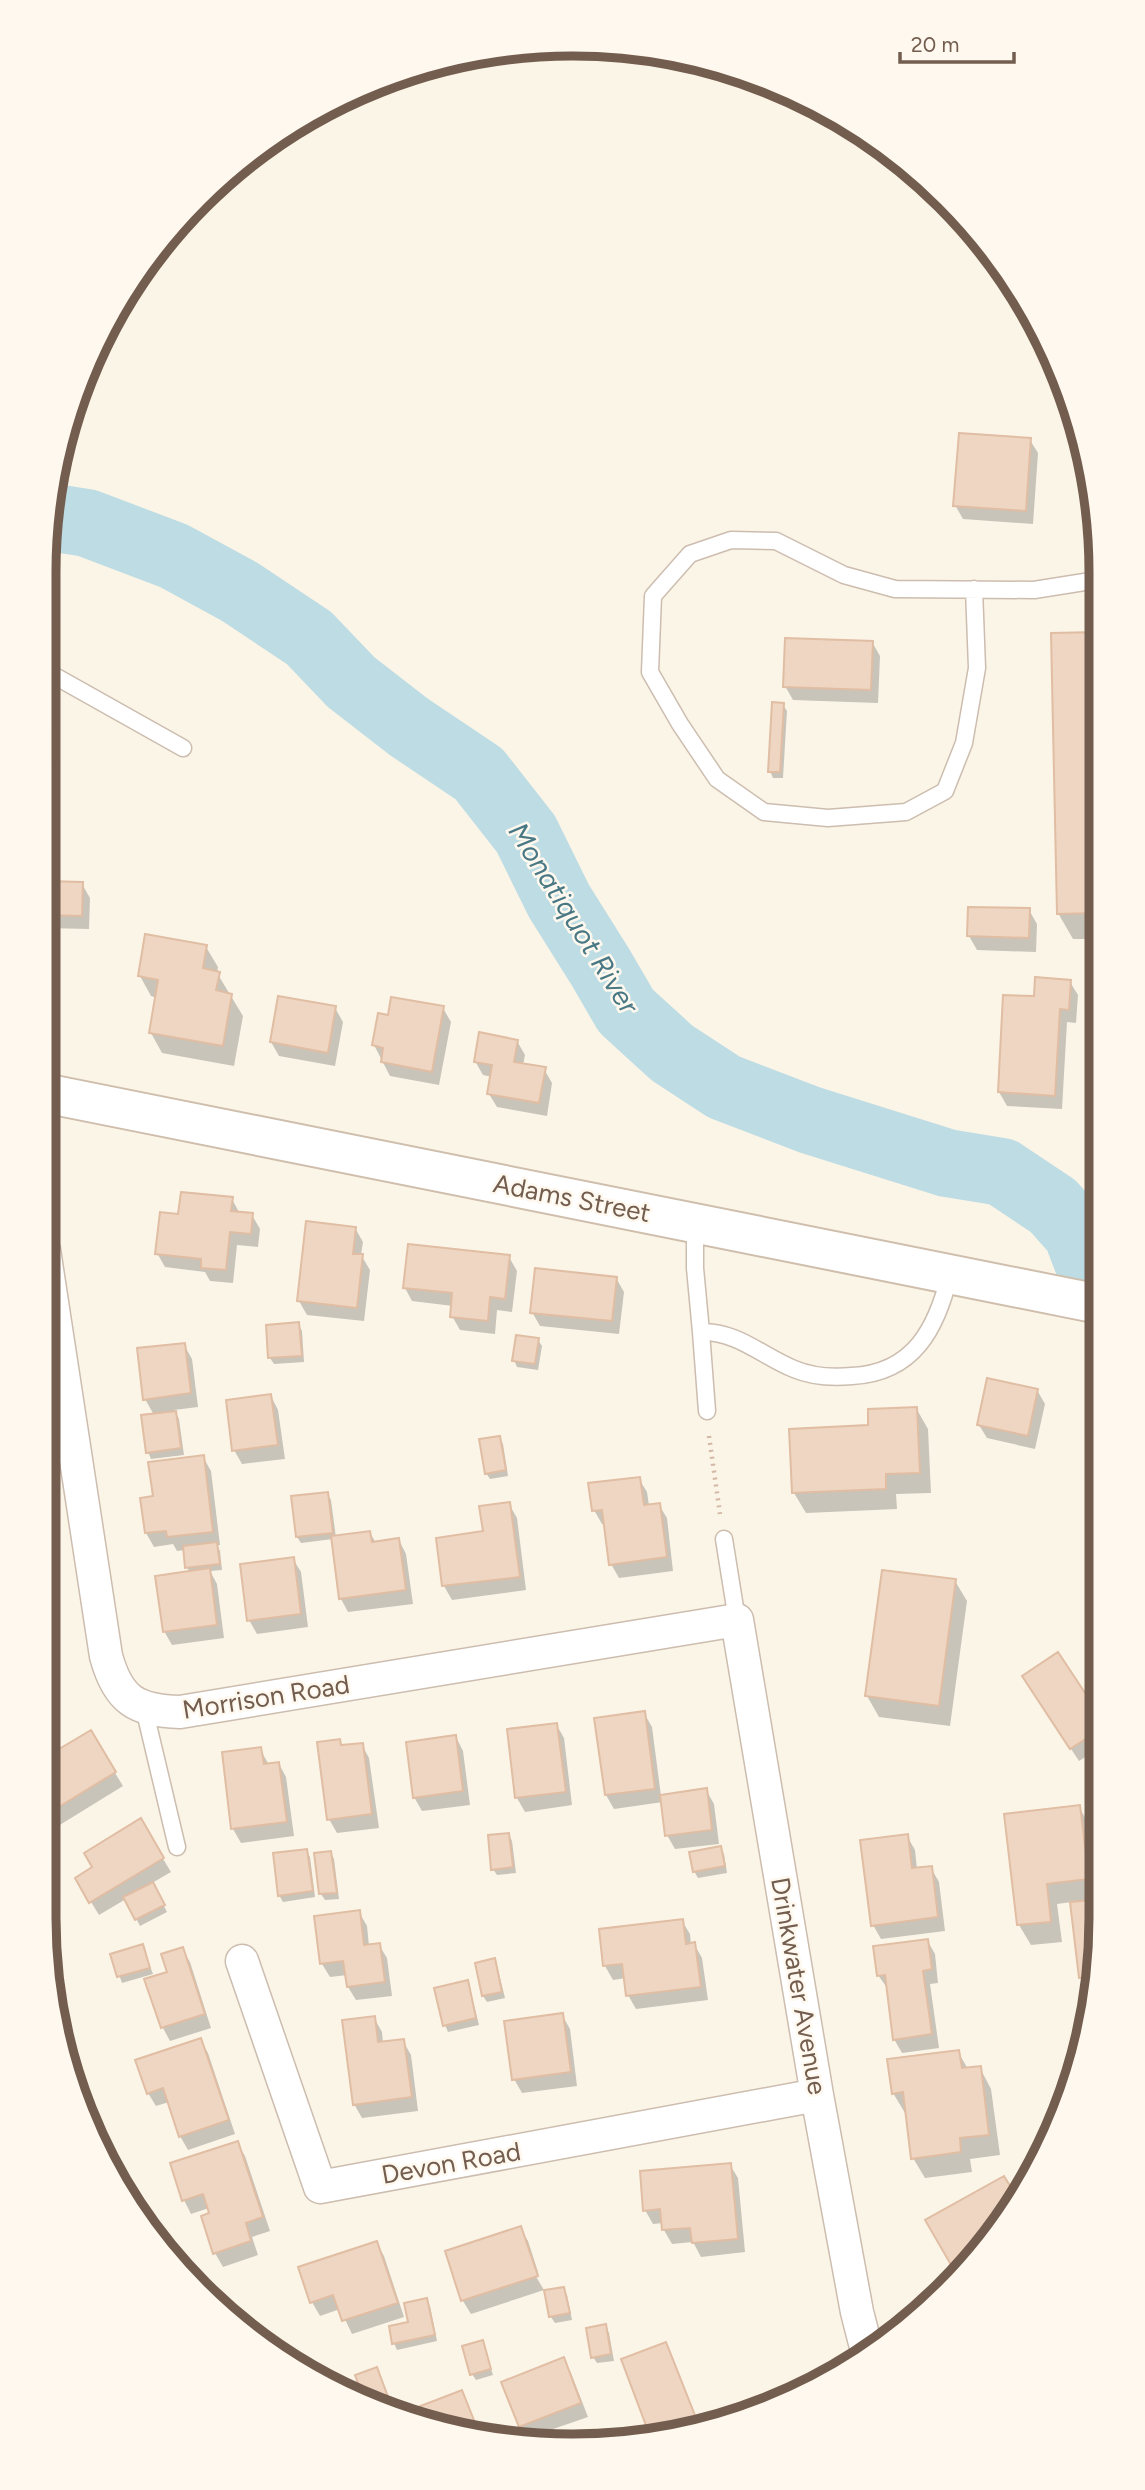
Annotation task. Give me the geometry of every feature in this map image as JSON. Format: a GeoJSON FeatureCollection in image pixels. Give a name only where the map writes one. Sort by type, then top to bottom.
{"type":"FeatureCollection","features":[{"type":"Feature","properties":{"kind":"street","name":"Adams Street"},"geometry":{"type":"LineString","coordinates":[[56,1095],[1089,1302]]}},
{"type":"Feature","properties":{"kind":"street","name":"Morrison Road"},"geometry":{"type":"LineString","coordinates":[[56,1329],[106,1656],[118,1689],[130,1701],[144,1708],[180,1712],[737,1620]]}},
{"type":"Feature","properties":{"kind":"street","name":"Drinkwater Avenue"},"geometry":{"type":"LineString","coordinates":[[737,1620],[817,2095],[865,2343]]}},
{"type":"Feature","properties":{"kind":"street","name":"Devon Road"},"geometry":{"type":"LineString","coordinates":[[242,1961],[320,2187],[817,2095]]}},
{"type":"Feature","properties":{"kind":"lane"},"geometry":{"type":"LineString","coordinates":[[974,589],[977,668],[964,743],[945,791],[906,812],[828,818],[764,812],[717,779],[680,724],[650,671],[653,596],[690,554],[731,540],[776,541],[844,575],[895,589],[974,589],[1034,590],[1089,581]]}},
{"type":"Feature","properties":{"kind":"lane"},"geometry":{"type":"LineString","coordinates":[[56,677],[183,748]]}},
{"type":"Feature","properties":{"kind":"lane"},"geometry":{"type":"LineString","coordinates":[[695,1223],[695,1268],[706,1411]]}},
{"type":"Feature","properties":{"kind":"lane"},"geometry":{"type":"LineString","coordinates":[[701,1332],[713,1332],[737,1339],[779,1363],[815,1376],[863,1376],[886,1371],[916,1348],[930,1330],[940,1312],[950,1273]]}},
{"type":"Feature","properties":{"kind":"lane"},"geometry":{"type":"LineString","coordinates":[[724,1539],[737,1620]]}},
{"type":"Feature","properties":{"kind":"lane"},"geometry":{"type":"LineString","coordinates":[[144,1708],[177,1847]]}},
{"type":"Feature","properties":{"kind":"path"},"geometry":{"type":"LineString","coordinates":[[706,1411],[724,1539]]}},
{"type":"Feature","properties":{"kind":"building"},"geometry":{"type":"Polygon","coordinates":[[[959,433],[1031,438],[1026,511],[953,506],[959,433]]]}},
{"type":"Feature","properties":{"kind":"building"},"geometry":{"type":"Polygon","coordinates":[[[1089,632],[1089,913],[1057,914],[1051,633],[1089,632]]]}},
{"type":"Feature","properties":{"kind":"building"},"geometry":{"type":"Polygon","coordinates":[[[785,638],[873,641],[871,690],[783,687],[785,638]]]}},
{"type":"Feature","properties":{"kind":"building"},"geometry":{"type":"Polygon","coordinates":[[[772,702],[784,703],[780,772],[768,772],[772,702]]]}},
{"type":"Feature","properties":{"kind":"building"},"geometry":{"type":"Polygon","coordinates":[[[56,881],[83,882],[82,916],[56,915],[56,881]]]}},
{"type":"Feature","properties":{"kind":"building"},"geometry":{"type":"Polygon","coordinates":[[[968,907],[1030,908],[1029,938],[967,936],[968,907]]]}},
{"type":"Feature","properties":{"kind":"building"},"geometry":{"type":"Polygon","coordinates":[[[145,934],[207,945],[203,968],[220,972],[216,990],[232,994],[223,1046],[149,1033],[158,980],[138,976],[145,934]]]}},
{"type":"Feature","properties":{"kind":"building"},"geometry":{"type":"Polygon","coordinates":[[[1035,977],[1071,980],[1069,1010],[1060,1009],[1055,1096],[998,1092],[1003,995],[1034,996],[1035,977]]]}},
{"type":"Feature","properties":{"kind":"building"},"geometry":{"type":"Polygon","coordinates":[[[278,996],[336,1006],[328,1053],[270,1042],[278,996]]]}},
{"type":"Feature","properties":{"kind":"building"},"geometry":{"type":"Polygon","coordinates":[[[391,997],[444,1006],[432,1072],[381,1062],[383,1048],[372,1045],[378,1013],[388,1015],[391,997]]]}},
{"type":"Feature","properties":{"kind":"building"},"geometry":{"type":"Polygon","coordinates":[[[479,1032],[518,1040],[514,1062],[546,1067],[539,1103],[487,1094],[492,1065],[474,1062],[479,1032]]]}},
{"type":"Feature","properties":{"kind":"building"},"geometry":{"type":"Polygon","coordinates":[[[181,1192],[233,1197],[231,1211],[253,1213],[251,1234],[230,1232],[226,1270],[201,1268],[201,1259],[155,1254],[160,1212],[178,1214],[181,1192]]]}},
{"type":"Feature","properties":{"kind":"building"},"geometry":{"type":"Polygon","coordinates":[[[306,1221],[356,1227],[353,1254],[363,1254],[357,1308],[297,1301],[306,1221]]]}},
{"type":"Feature","properties":{"kind":"building"},"geometry":{"type":"Polygon","coordinates":[[[408,1244],[510,1255],[505,1299],[490,1297],[488,1321],[450,1317],[452,1293],[403,1288],[408,1244]]]}},
{"type":"Feature","properties":{"kind":"building"},"geometry":{"type":"Polygon","coordinates":[[[535,1268],[617,1277],[612,1321],[530,1313],[535,1268]]]}},
{"type":"Feature","properties":{"kind":"building"},"geometry":{"type":"Polygon","coordinates":[[[299,1322],[302,1356],[268,1358],[266,1325],[299,1322]]]}},
{"type":"Feature","properties":{"kind":"building"},"geometry":{"type":"Polygon","coordinates":[[[516,1335],[539,1338],[535,1364],[512,1361],[516,1335]]]}},
{"type":"Feature","properties":{"kind":"building"},"geometry":{"type":"Polygon","coordinates":[[[185,1343],[191,1393],[143,1400],[137,1348],[185,1343]]]}},
{"type":"Feature","properties":{"kind":"building"},"geometry":{"type":"Polygon","coordinates":[[[987,1378],[1038,1389],[1028,1436],[977,1425],[987,1378]]]}},
{"type":"Feature","properties":{"kind":"building"},"geometry":{"type":"Polygon","coordinates":[[[271,1394],[278,1445],[232,1451],[226,1400],[271,1394]]]}},
{"type":"Feature","properties":{"kind":"building"},"geometry":{"type":"Polygon","coordinates":[[[917,1407],[920,1473],[886,1474],[886,1489],[792,1493],[789,1429],[868,1425],[868,1409],[917,1407]]]}},
{"type":"Feature","properties":{"kind":"building"},"geometry":{"type":"Polygon","coordinates":[[[176,1411],[181,1448],[146,1453],[141,1415],[176,1411]]]}},
{"type":"Feature","properties":{"kind":"building"},"geometry":{"type":"Polygon","coordinates":[[[500,1436],[506,1470],[485,1474],[479,1439],[500,1436]]]}},
{"type":"Feature","properties":{"kind":"building"},"geometry":{"type":"Polygon","coordinates":[[[204,1455],[213,1532],[167,1537],[166,1531],[145,1533],[140,1498],[153,1496],[148,1462],[204,1455]]]}},
{"type":"Feature","properties":{"kind":"building"},"geometry":{"type":"Polygon","coordinates":[[[640,1477],[644,1505],[660,1503],[667,1557],[609,1565],[602,1510],[592,1511],[588,1483],[640,1477]]]}},
{"type":"Feature","properties":{"kind":"building"},"geometry":{"type":"Polygon","coordinates":[[[328,1492],[333,1533],[296,1537],[291,1496],[328,1492]]]}},
{"type":"Feature","properties":{"kind":"building"},"geometry":{"type":"Polygon","coordinates":[[[510,1502],[520,1577],[442,1586],[436,1538],[483,1531],[479,1506],[510,1502]]]}},
{"type":"Feature","properties":{"kind":"building"},"geometry":{"type":"Polygon","coordinates":[[[370,1531],[372,1542],[399,1538],[406,1590],[339,1599],[331,1536],[370,1531]]]}},
{"type":"Feature","properties":{"kind":"building"},"geometry":{"type":"Polygon","coordinates":[[[217,1542],[220,1564],[185,1568],[183,1546],[217,1542]]]}},
{"type":"Feature","properties":{"kind":"building"},"geometry":{"type":"Polygon","coordinates":[[[294,1557],[301,1614],[247,1621],[240,1564],[294,1557]]]}},
{"type":"Feature","properties":{"kind":"building"},"geometry":{"type":"Polygon","coordinates":[[[210,1568],[217,1625],[163,1632],[155,1576],[210,1568]]]}},
{"type":"Feature","properties":{"kind":"building"},"geometry":{"type":"Polygon","coordinates":[[[882,1570],[956,1579],[939,1706],[865,1696],[882,1570]]]}},
{"type":"Feature","properties":{"kind":"building"},"geometry":{"type":"Polygon","coordinates":[[[1058,1652],[1089,1699],[1089,1737],[1070,1749],[1022,1676],[1058,1652]]]}},
{"type":"Feature","properties":{"kind":"building"},"geometry":{"type":"Polygon","coordinates":[[[645,1711],[655,1789],[605,1795],[594,1718],[645,1711]]]}},
{"type":"Feature","properties":{"kind":"building"},"geometry":{"type":"Polygon","coordinates":[[[557,1723],[566,1792],[515,1798],[507,1729],[557,1723]]]}},
{"type":"Feature","properties":{"kind":"building"},"geometry":{"type":"Polygon","coordinates":[[[91,1730],[116,1772],[56,1809],[56,1751],[91,1730]]]}},
{"type":"Feature","properties":{"kind":"building"},"geometry":{"type":"Polygon","coordinates":[[[456,1735],[463,1791],[413,1798],[406,1742],[456,1735]]]}},
{"type":"Feature","properties":{"kind":"building"},"geometry":{"type":"Polygon","coordinates":[[[340,1739],[341,1745],[363,1743],[372,1814],[327,1820],[317,1742],[340,1739]]]}},
{"type":"Feature","properties":{"kind":"building"},"geometry":{"type":"Polygon","coordinates":[[[261,1747],[264,1764],[279,1762],[287,1822],[231,1829],[222,1752],[261,1747]]]}},
{"type":"Feature","properties":{"kind":"building"},"geometry":{"type":"Polygon","coordinates":[[[707,1788],[712,1830],[665,1836],[660,1795],[707,1788]]]}},
{"type":"Feature","properties":{"kind":"building"},"geometry":{"type":"Polygon","coordinates":[[[1080,1805],[1089,1879],[1047,1884],[1051,1922],[1017,1925],[1004,1814],[1080,1805]]]}},
{"type":"Feature","properties":{"kind":"building"},"geometry":{"type":"Polygon","coordinates":[[[141,1818],[164,1858],[89,1903],[75,1878],[92,1867],[84,1853],[141,1818]]]}},
{"type":"Feature","properties":{"kind":"building"},"geometry":{"type":"Polygon","coordinates":[[[509,1833],[513,1867],[491,1870],[488,1835],[509,1833]]]}},
{"type":"Feature","properties":{"kind":"building"},"geometry":{"type":"Polygon","coordinates":[[[908,1834],[912,1868],[932,1866],[938,1917],[871,1926],[860,1840],[908,1834]]]}},
{"type":"Feature","properties":{"kind":"building"},"geometry":{"type":"Polygon","coordinates":[[[721,1846],[725,1866],[693,1872],[689,1852],[721,1846]]]}},
{"type":"Feature","properties":{"kind":"building"},"geometry":{"type":"Polygon","coordinates":[[[307,1849],[313,1891],[278,1896],[273,1853],[307,1849]]]}},
{"type":"Feature","properties":{"kind":"building"},"geometry":{"type":"Polygon","coordinates":[[[331,1851],[337,1893],[319,1894],[314,1853],[331,1851]]]}},
{"type":"Feature","properties":{"kind":"building"},"geometry":{"type":"Polygon","coordinates":[[[153,1882],[165,1905],[135,1920],[123,1897],[153,1882]]]}},
{"type":"Feature","properties":{"kind":"building"},"geometry":{"type":"Polygon","coordinates":[[[1089,1900],[1086,1977],[1079,1978],[1070,1902],[1089,1900]]]}},
{"type":"Feature","properties":{"kind":"building"},"geometry":{"type":"Polygon","coordinates":[[[360,1910],[364,1945],[380,1943],[385,1982],[347,1987],[343,1961],[320,1964],[314,1916],[360,1910]]]}},
{"type":"Feature","properties":{"kind":"building"},"geometry":{"type":"Polygon","coordinates":[[[683,1919],[686,1944],[695,1942],[701,1987],[626,1996],[622,1964],[603,1966],[599,1929],[683,1919]]]}},
{"type":"Feature","properties":{"kind":"building"},"geometry":{"type":"Polygon","coordinates":[[[928,1939],[932,1969],[923,1971],[932,2034],[893,2040],[885,1975],[877,1976],[873,1946],[928,1939]]]}},
{"type":"Feature","properties":{"kind":"building"},"geometry":{"type":"Polygon","coordinates":[[[143,1944],[150,1968],[117,1977],[110,1954],[143,1944]]]}},
{"type":"Feature","properties":{"kind":"building"},"geometry":{"type":"Polygon","coordinates":[[[183,1947],[205,2014],[161,2028],[144,1979],[167,1972],[161,1954],[183,1947]]]}},
{"type":"Feature","properties":{"kind":"building"},"geometry":{"type":"Polygon","coordinates":[[[495,1958],[502,1992],[482,1996],[475,1963],[495,1958]]]}},
{"type":"Feature","properties":{"kind":"building"},"geometry":{"type":"Polygon","coordinates":[[[468,1980],[476,2018],[443,2026],[434,1988],[468,1980]]]}},
{"type":"Feature","properties":{"kind":"building"},"geometry":{"type":"Polygon","coordinates":[[[563,2013],[571,2072],[512,2080],[504,2021],[563,2013]]]}},
{"type":"Feature","properties":{"kind":"building"},"geometry":{"type":"Polygon","coordinates":[[[375,2016],[378,2042],[404,2039],[412,2097],[353,2105],[342,2020],[375,2016]]]}},
{"type":"Feature","properties":{"kind":"building"},"geometry":{"type":"Polygon","coordinates":[[[201,2038],[229,2120],[179,2137],[163,2088],[147,2094],[135,2060],[201,2038]]]}},
{"type":"Feature","properties":{"kind":"building"},"geometry":{"type":"Polygon","coordinates":[[[959,2050],[962,2068],[981,2066],[989,2135],[960,2138],[961,2152],[911,2159],[903,2092],[892,2094],[887,2059],[959,2050]]]}},
{"type":"Feature","properties":{"kind":"building"},"geometry":{"type":"Polygon","coordinates":[[[238,2141],[263,2217],[246,2223],[251,2241],[213,2254],[201,2216],[209,2213],[203,2194],[182,2201],[170,2163],[238,2141]]]}},
{"type":"Feature","properties":{"kind":"building"},"geometry":{"type":"Polygon","coordinates":[[[731,2163],[738,2239],[692,2243],[690,2228],[662,2230],[660,2209],[643,2211],[640,2171],[731,2163]]]}},
{"type":"Feature","properties":{"kind":"building"},"geometry":{"type":"Polygon","coordinates":[[[1004,2176],[1012,2189],[982,2232],[952,2267],[925,2220],[1004,2176]]]}},
{"type":"Feature","properties":{"kind":"building"},"geometry":{"type":"Polygon","coordinates":[[[521,2226],[538,2276],[461,2301],[445,2251],[521,2226]]]}},
{"type":"Feature","properties":{"kind":"building"},"geometry":{"type":"Polygon","coordinates":[[[377,2241],[398,2303],[342,2321],[333,2295],[310,2303],[298,2267],[377,2241]]]}},
{"type":"Feature","properties":{"kind":"building"},"geometry":{"type":"Polygon","coordinates":[[[564,2287],[570,2313],[549,2317],[544,2290],[564,2287]]]}},
{"type":"Feature","properties":{"kind":"building"},"geometry":{"type":"Polygon","coordinates":[[[427,2298],[435,2335],[392,2344],[389,2326],[408,2322],[404,2303],[427,2298]]]}},
{"type":"Feature","properties":{"kind":"building"},"geometry":{"type":"Polygon","coordinates":[[[606,2324],[611,2354],[591,2358],[586,2328],[606,2324]]]}},
{"type":"Feature","properties":{"kind":"building"},"geometry":{"type":"Polygon","coordinates":[[[483,2340],[491,2369],[470,2375],[462,2346],[483,2340]]]}},
{"type":"Feature","properties":{"kind":"building"},"geometry":{"type":"Polygon","coordinates":[[[666,2342],[696,2418],[647,2429],[621,2359],[666,2342]]]}},
{"type":"Feature","properties":{"kind":"building"},"geometry":{"type":"Polygon","coordinates":[[[564,2357],[581,2403],[519,2427],[501,2382],[564,2357]]]}},
{"type":"Feature","properties":{"kind":"building"},"geometry":{"type":"Polygon","coordinates":[[[377,2367],[388,2397],[384,2398],[360,2388],[355,2375],[377,2367]]]}},
{"type":"Feature","properties":{"kind":"building"},"geometry":{"type":"Polygon","coordinates":[[[462,2390],[476,2425],[439,2416],[413,2409],[462,2390]]]}},
{"type":"Feature","properties":{"kind":"waterway","name":"Monatiquot River"},"geometry":{"type":"LineString","coordinates":[[59,519],[87,523],[174,556],[240,592],[309,638],[351,682],[409,727],[479,774],[526,834],[559,901],[626,1011],[672,1053],[724,1087],[810,1120],[947,1163],[1002,1172],[1053,1206],[1077,1233],[1089,1265]]}}]}
